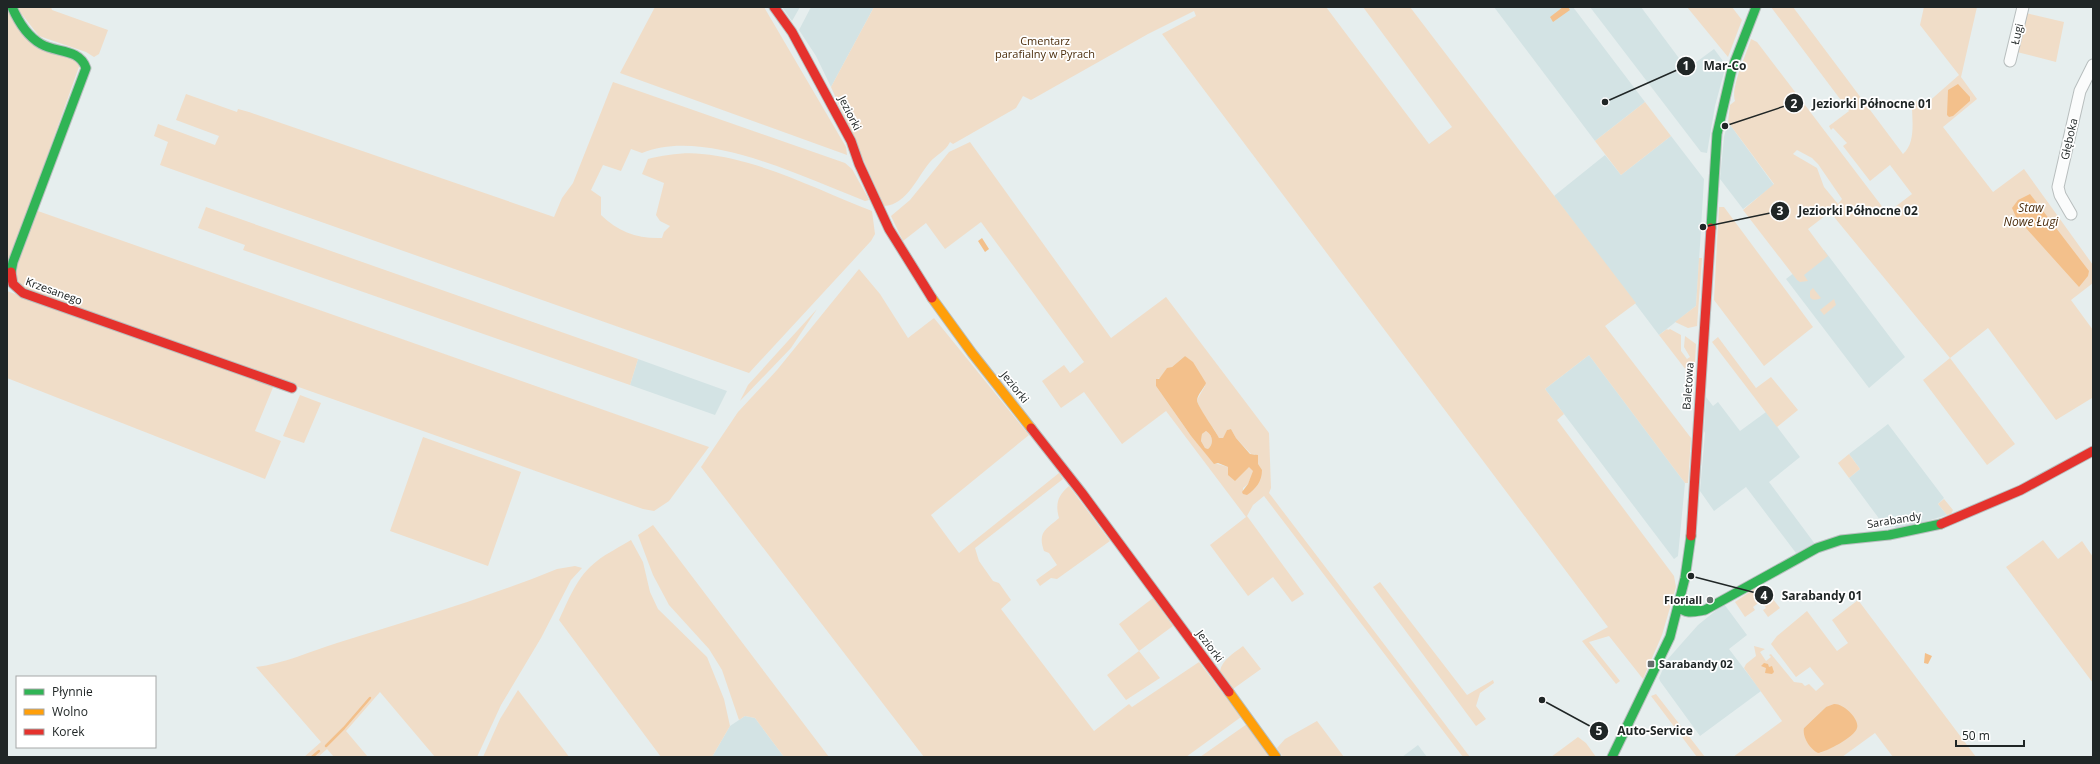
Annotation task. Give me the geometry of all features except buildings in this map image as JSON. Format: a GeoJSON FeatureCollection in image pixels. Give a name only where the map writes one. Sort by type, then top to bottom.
{"type":"FeatureCollection","features":[{"type":"Feature","properties":{"kind":"street","name":"Krzesanego"},"geometry":{"type":"LineString","coordinates":[[12,7],[23,27],[35,39],[43,45],[78,56],[86,64],[86,68],[12,262],[9,274],[13,287],[23,293],[292,388]]}},
{"type":"Feature","properties":{"kind":"street","name":"Jeziorki"},"geometry":{"type":"LineString","coordinates":[[774,7],[792,32],[851,141],[859,164],[889,229],[931,296],[972,353],[1082,493],[1276,757]]}},
{"type":"Feature","properties":{"kind":"street","name":"Baletowa"},"geometry":{"type":"LineString","coordinates":[[1612,757],[1660,661],[1670,637],[1678,606],[1691,537],[1717,134],[1732,69],[1756,7]]}},
{"type":"Feature","properties":{"kind":"street","name":"Ługi"},"geometry":{"type":"LineString","coordinates":[[2010,61],[2023,7]]}},
{"type":"Feature","properties":{"kind":"street","name":"Głęboka"},"geometry":{"type":"LineString","coordinates":[[2071,214],[2060,196],[2058,187],[2080,91],[2093,65]]}},
{"type":"Feature","properties":{"kind":"street","name":"Sarabandy"},"geometry":{"type":"LineString","coordinates":[[1678,606],[1682,612],[1693,614],[1713,606],[1817,548],[1840,540],[1889,535],[1935,526],[2021,490],[2093,451]]}},
{"type":"Feature","properties":{"kind":"shaded area"},"geometry":{"type":"Polygon","coordinates":[[[782,7],[800,7],[792,21],[782,7]]]}},
{"type":"Feature","properties":{"kind":"shaded area"},"geometry":{"type":"Polygon","coordinates":[[[811,7],[874,7],[831,87],[816,56],[799,30],[811,7]]]}},
{"type":"Feature","properties":{"kind":"shaded area"},"geometry":{"type":"Polygon","coordinates":[[[1494,7],[1573,7],[1645,102],[1595,141],[1494,7]]]}},
{"type":"Feature","properties":{"kind":"shaded area"},"geometry":{"type":"Polygon","coordinates":[[[1590,7],[1641,7],[1687,69],[1714,49],[1726,65],[1715,106],[1707,153],[1701,152],[1590,7]]]}},
{"type":"Feature","properties":{"kind":"shaded area"},"geometry":{"type":"Polygon","coordinates":[[[1728,122],[1774,185],[1743,209],[1720,179],[1724,137],[1728,122]]]}},
{"type":"Feature","properties":{"kind":"shaded area"},"geometry":{"type":"Polygon","coordinates":[[[1671,136],[1704,179],[1696,306],[1659,335],[1554,196],[1605,155],[1621,175],[1671,136]]]}},
{"type":"Feature","properties":{"kind":"shaded area"},"geometry":{"type":"Polygon","coordinates":[[[1824,250],[1905,357],[1869,388],[1786,279],[1824,250]]]}},
{"type":"Feature","properties":{"kind":"shaded area"},"geometry":{"type":"Polygon","coordinates":[[[1589,355],[1685,483],[1678,556],[1674,559],[1545,389],[1589,355]]]}},
{"type":"Feature","properties":{"kind":"shaded area"},"geometry":{"type":"Polygon","coordinates":[[[638,359],[727,391],[715,415],[630,385],[638,359]]]}},
{"type":"Feature","properties":{"kind":"shaded area"},"geometry":{"type":"Polygon","coordinates":[[[1706,397],[1713,406],[1718,402],[1740,431],[1766,412],[1800,457],[1769,482],[1815,544],[1796,553],[1746,487],[1714,511],[1700,491],[1705,433],[1706,397]]]}},
{"type":"Feature","properties":{"kind":"shaded area"},"geometry":{"type":"Polygon","coordinates":[[[1888,424],[1944,498],[1938,504],[1947,515],[1897,530],[1894,526],[1886,528],[1849,478],[1860,469],[1849,454],[1888,424]]]}},
{"type":"Feature","properties":{"kind":"shaded area"},"geometry":{"type":"Polygon","coordinates":[[[1724,604],[1747,635],[1729,649],[1761,691],[1700,736],[1659,678],[1667,660],[1698,625],[1724,604]]]}},
{"type":"Feature","properties":{"kind":"shaded area"},"geometry":{"type":"Polygon","coordinates":[[[745,716],[755,718],[784,757],[712,757],[730,726],[745,716]]]}},
{"type":"Feature","properties":{"kind":"shaded area"},"geometry":{"type":"Polygon","coordinates":[[[1418,745],[1427,757],[1402,757],[1418,745]]]}},
{"type":"Feature","properties":{"kind":"green space"},"geometry":{"type":"Polygon","coordinates":[[[7,7],[14,22],[80,64],[7,269],[7,7]]]}},
{"type":"Feature","properties":{"kind":"green space"},"geometry":{"type":"Polygon","coordinates":[[[16,7],[51,7],[52,10],[108,30],[99,54],[94,57],[86,52],[39,36],[16,7]]]}},
{"type":"Feature","properties":{"kind":"green space"},"geometry":{"type":"Polygon","coordinates":[[[655,7],[764,7],[846,147],[847,155],[620,73],[655,7]]]}},
{"type":"Feature","properties":{"kind":"green space","name":"Cmentarz parafialny w Pyrach"},"geometry":{"type":"Polygon","coordinates":[[[874,7],[1326,7],[1429,144],[1452,127],[1363,7],[1410,7],[1636,303],[1605,326],[1691,438],[1688,483],[1685,483],[1589,355],[1545,389],[1564,414],[1557,420],[1674,576],[1676,587],[1662,635],[1643,679],[1609,636],[1589,642],[1620,681],[1616,684],[1582,641],[1608,627],[1162,34],[1196,16],[1194,11],[1148,34],[1031,100],[1023,96],[1016,108],[953,144],[950,142],[946,148],[925,168],[905,196],[899,201],[884,206],[831,87],[874,7]]]}},
{"type":"Feature","properties":{"kind":"green space"},"geometry":{"type":"Polygon","coordinates":[[[1687,7],[1732,7],[1742,20],[1728,57],[1687,7]]]}},
{"type":"Feature","properties":{"kind":"green space"},"geometry":{"type":"Polygon","coordinates":[[[1771,7],[1793,7],[1903,154],[1912,138],[1912,105],[1920,98],[1926,104],[1959,75],[1920,25],[1924,7],[1977,7],[1961,77],[1977,99],[1943,127],[1993,192],[2024,169],[2093,265],[2093,283],[2071,300],[2093,330],[2093,399],[2092,398],[2056,420],[1988,328],[1950,358],[1830,212],[1808,229],[1828,256],[1804,275],[1808,281],[1800,282],[1797,280],[1743,210],[1774,184],[1728,122],[1730,105],[1735,101],[1734,95],[1737,79],[1751,39],[1757,42],[1887,213],[1912,194],[1890,165],[1870,181],[1843,146],[1847,143],[1833,128],[1831,130],[1829,126],[1849,111],[1771,7]],[[1797,150],[1793,154],[1817,168],[1824,187],[1838,204],[1842,199],[1818,164],[1812,158],[1797,150]]]}},
{"type":"Feature","properties":{"kind":"green space"},"geometry":{"type":"Polygon","coordinates":[[[2026,13],[2064,22],[2056,62],[2017,52],[2026,13]]]}},
{"type":"Feature","properties":{"kind":"green space"},"geometry":{"type":"Polygon","coordinates":[[[613,82],[845,163],[852,169],[869,200],[865,201],[784,169],[754,159],[724,151],[695,146],[667,147],[642,153],[631,149],[621,171],[603,165],[591,190],[601,197],[601,215],[614,226],[637,236],[662,238],[664,232],[670,226],[660,221],[656,215],[664,183],[642,174],[648,159],[675,154],[702,154],[745,162],[788,176],[872,211],[875,234],[871,241],[749,373],[160,165],[168,142],[154,136],[158,124],[215,145],[219,136],[176,120],[186,94],[237,112],[238,109],[249,112],[554,217],[562,198],[573,183],[613,82]]]}},
{"type":"Feature","properties":{"kind":"green space"},"geometry":{"type":"Polygon","coordinates":[[[1645,102],[1671,136],[1621,175],[1595,141],[1645,102]]]}},
{"type":"Feature","properties":{"kind":"green space"},"geometry":{"type":"Polygon","coordinates":[[[970,142],[1111,338],[1166,297],[1269,433],[1271,488],[1269,493],[1470,757],[1463,757],[1264,496],[1253,505],[1247,516],[1304,594],[1292,602],[1273,577],[1248,596],[1210,545],[1246,517],[1166,411],[1122,444],[1084,392],[1061,408],[1042,381],[1064,365],[1070,373],[1084,362],[981,222],[945,249],[926,223],[903,241],[891,216],[910,200],[949,152],[970,142]],[[1185,356],[1172,367],[1167,369],[1160,378],[1157,379],[1156,386],[1191,436],[1214,463],[1228,467],[1229,473],[1244,471],[1249,466],[1254,471],[1248,484],[1243,488],[1243,494],[1257,469],[1257,459],[1255,454],[1251,454],[1236,438],[1231,429],[1227,430],[1223,438],[1219,438],[1201,410],[1197,400],[1205,386],[1185,356]]]}},
{"type":"Feature","properties":{"kind":"green space"},"geometry":{"type":"Polygon","coordinates":[[[206,207],[638,359],[630,385],[243,250],[245,245],[198,228],[206,207]]]}},
{"type":"Feature","properties":{"kind":"green space"},"geometry":{"type":"Polygon","coordinates":[[[1719,207],[1724,207],[1813,327],[1764,366],[1714,300],[1719,207]]]}},
{"type":"Feature","properties":{"kind":"green space"},"geometry":{"type":"Polygon","coordinates":[[[35,210],[709,447],[669,501],[654,511],[643,509],[25,290],[17,286],[15,264],[35,210]]]}},
{"type":"Feature","properties":{"kind":"green space"},"geometry":{"type":"Polygon","coordinates":[[[1699,258],[1702,258],[1697,326],[1688,328],[1675,322],[1696,306],[1699,258]]]}},
{"type":"Feature","properties":{"kind":"green space"},"geometry":{"type":"Polygon","coordinates":[[[859,269],[880,294],[908,338],[934,318],[1029,435],[931,515],[959,553],[1059,473],[1063,479],[975,548],[979,561],[993,581],[999,583],[1011,600],[1001,609],[1094,731],[1129,704],[1132,707],[1199,662],[1241,717],[1186,757],[924,757],[701,467],[738,412],[777,370],[859,269]]]}},
{"type":"Feature","properties":{"kind":"green space"},"geometry":{"type":"Polygon","coordinates":[[[1813,288],[1821,298],[1815,300],[1810,297],[1810,291],[1813,288]]]}},
{"type":"Feature","properties":{"kind":"green space"},"geometry":{"type":"Polygon","coordinates":[[[7,291],[274,385],[255,431],[281,441],[265,479],[7,378],[7,291]]]}},
{"type":"Feature","properties":{"kind":"green space"},"geometry":{"type":"Polygon","coordinates":[[[1834,299],[1836,305],[1824,315],[1820,310],[1834,299]]]}},
{"type":"Feature","properties":{"kind":"green space"},"geometry":{"type":"Polygon","coordinates":[[[817,309],[791,348],[740,401],[748,385],[817,309]]]}},
{"type":"Feature","properties":{"kind":"green space"},"geometry":{"type":"Polygon","coordinates":[[[1667,329],[1681,335],[1681,351],[1687,359],[1690,357],[1684,347],[1685,336],[1696,344],[1694,379],[1685,372],[1686,370],[1659,335],[1667,329]]]}},
{"type":"Feature","properties":{"kind":"green space"},"geometry":{"type":"Polygon","coordinates":[[[1718,337],[1756,388],[1771,377],[1798,410],[1777,427],[1712,342],[1718,337]]]}},
{"type":"Feature","properties":{"kind":"green space"},"geometry":{"type":"Polygon","coordinates":[[[1950,358],[2015,444],[1987,465],[1923,380],[1950,358]]]}},
{"type":"Feature","properties":{"kind":"green space"},"geometry":{"type":"Polygon","coordinates":[[[300,395],[321,403],[304,443],[283,436],[300,395]]]}},
{"type":"Feature","properties":{"kind":"green space"},"geometry":{"type":"Polygon","coordinates":[[[1206,431],[1212,440],[1208,449],[1205,448],[1201,441],[1202,434],[1206,431]]]}},
{"type":"Feature","properties":{"kind":"green space"},"geometry":{"type":"Polygon","coordinates":[[[423,437],[521,472],[488,566],[390,531],[423,437]]]}},
{"type":"Feature","properties":{"kind":"green space"},"geometry":{"type":"Polygon","coordinates":[[[1849,454],[1860,469],[1849,478],[1838,463],[1849,454]]]}},
{"type":"Feature","properties":{"kind":"green space"},"geometry":{"type":"Polygon","coordinates":[[[1069,486],[1110,541],[1057,579],[1051,578],[1040,586],[1036,580],[1057,565],[1049,553],[1044,551],[1042,539],[1044,531],[1059,518],[1057,508],[1058,500],[1069,486]]]}},
{"type":"Feature","properties":{"kind":"green space"},"geometry":{"type":"Polygon","coordinates":[[[1944,499],[1953,510],[1951,514],[1947,515],[1938,504],[1944,499]]]}},
{"type":"Feature","properties":{"kind":"green space"},"geometry":{"type":"Polygon","coordinates":[[[653,525],[829,757],[784,757],[755,718],[745,716],[739,720],[722,670],[709,649],[669,605],[653,575],[638,535],[653,525]]]}},
{"type":"Feature","properties":{"kind":"green space"},"geometry":{"type":"Polygon","coordinates":[[[631,540],[643,562],[650,592],[658,609],[707,657],[724,699],[730,726],[712,757],[661,757],[559,620],[574,588],[590,567],[601,558],[631,540]]]}},
{"type":"Feature","properties":{"kind":"green space"},"geometry":{"type":"Polygon","coordinates":[[[2043,540],[2058,559],[2082,541],[2093,557],[2093,683],[2006,567],[2043,540]]]}},
{"type":"Feature","properties":{"kind":"green space"},"geometry":{"type":"Polygon","coordinates":[[[575,566],[582,568],[571,580],[541,638],[501,705],[477,757],[435,757],[380,692],[346,731],[368,757],[334,757],[327,749],[318,757],[304,757],[321,742],[256,667],[287,660],[476,599],[557,569],[575,566]]]}},
{"type":"Feature","properties":{"kind":"green space"},"geometry":{"type":"Polygon","coordinates":[[[1380,582],[1467,695],[1493,680],[1494,683],[1480,693],[1476,706],[1486,719],[1476,726],[1373,587],[1380,582]]]}},
{"type":"Feature","properties":{"kind":"green space"},"geometry":{"type":"Polygon","coordinates":[[[1761,584],[1780,608],[1768,617],[1763,610],[1766,608],[1761,601],[1753,607],[1755,610],[1745,617],[1735,602],[1761,584]]]}},
{"type":"Feature","properties":{"kind":"green space"},"geometry":{"type":"Polygon","coordinates":[[[1153,598],[1173,626],[1139,651],[1119,624],[1153,598]]]}},
{"type":"Feature","properties":{"kind":"green space"},"geometry":{"type":"Polygon","coordinates":[[[1858,600],[1976,757],[1893,757],[1875,733],[1842,757],[1733,757],[1782,721],[1744,668],[1746,664],[1756,656],[1754,646],[1765,649],[1760,652],[1766,661],[1771,657],[1769,655],[1771,654],[1794,682],[1802,683],[1805,686],[1809,684],[1816,691],[1824,684],[1810,667],[1796,677],[1771,644],[1777,636],[1807,611],[1837,651],[1848,643],[1832,620],[1858,600]],[[1826,707],[1804,728],[1820,753],[1837,745],[1826,707]]]}},
{"type":"Feature","properties":{"kind":"green space"},"geometry":{"type":"Polygon","coordinates":[[[1243,646],[1261,669],[1233,689],[1220,671],[1223,663],[1243,646]]]}},
{"type":"Feature","properties":{"kind":"green space"},"geometry":{"type":"Polygon","coordinates":[[[1139,651],[1160,678],[1126,700],[1107,675],[1139,651]]]}},
{"type":"Feature","properties":{"kind":"green space"},"geometry":{"type":"Polygon","coordinates":[[[518,690],[569,757],[483,757],[500,719],[518,690]]]}},
{"type":"Feature","properties":{"kind":"green space"},"geometry":{"type":"Polygon","coordinates":[[[1656,694],[1705,757],[1697,757],[1651,696],[1656,694]]]}},
{"type":"Feature","properties":{"kind":"green space"},"geometry":{"type":"Polygon","coordinates":[[[1317,721],[1344,757],[1283,757],[1277,748],[1285,739],[1317,721]]]}},
{"type":"Feature","properties":{"kind":"green space"},"geometry":{"type":"Polygon","coordinates":[[[1247,724],[1271,757],[1200,757],[1247,724]]]}},
{"type":"Feature","properties":{"kind":"green space"},"geometry":{"type":"Polygon","coordinates":[[[1578,737],[1586,743],[1596,757],[1551,757],[1578,737]]]}},
{"type":"Feature","properties":{"kind":"water"},"geometry":{"type":"Polygon","coordinates":[[[1563,7],[1568,7],[1570,10],[1553,22],[1550,17],[1563,7]]]}},
{"type":"Feature","properties":{"kind":"water"},"geometry":{"type":"Polygon","coordinates":[[[1958,84],[1970,97],[1970,101],[1953,116],[1949,117],[1947,115],[1948,90],[1958,84]]]}},
{"type":"Feature","properties":{"kind":"water","name":"Staw Nowe Ługi"},"geometry":{"type":"Polygon","coordinates":[[[2030,194],[2089,271],[2088,276],[2079,287],[2016,217],[2012,208],[2018,200],[2030,194]]]}},
{"type":"Feature","properties":{"kind":"water"},"geometry":{"type":"Polygon","coordinates":[[[982,238],[989,249],[985,252],[978,241],[982,238]]]}},
{"type":"Feature","properties":{"kind":"water"},"geometry":{"type":"Polygon","coordinates":[[[1185,356],[1193,362],[1206,383],[1197,400],[1198,403],[1219,438],[1223,438],[1227,430],[1231,429],[1236,438],[1250,454],[1258,455],[1258,464],[1262,470],[1261,478],[1256,487],[1247,495],[1243,494],[1242,492],[1248,484],[1253,471],[1249,467],[1235,481],[1228,475],[1228,467],[1218,463],[1214,464],[1191,436],[1156,386],[1156,379],[1159,379],[1167,368],[1172,367],[1185,356]],[[1206,431],[1202,434],[1201,441],[1205,448],[1208,449],[1212,440],[1206,431]]]}},
{"type":"Feature","properties":{"kind":"water"},"geometry":{"type":"Polygon","coordinates":[[[1925,653],[1932,656],[1928,664],[1924,663],[1925,653]]]}},
{"type":"Feature","properties":{"kind":"water"},"geometry":{"type":"Polygon","coordinates":[[[1764,663],[1768,664],[1769,667],[1772,666],[1774,672],[1772,674],[1765,673],[1766,668],[1761,666],[1764,663]]]}},
{"type":"Feature","properties":{"kind":"water"},"geometry":{"type":"Polygon","coordinates":[[[1834,704],[1842,706],[1850,712],[1856,720],[1857,728],[1855,732],[1846,740],[1818,753],[1812,749],[1807,742],[1804,735],[1804,728],[1826,707],[1834,704]]]}},
{"type":"Feature","properties":{"kind":"waterway"},"geometry":{"type":"LineString","coordinates":[[326,746],[370,698]]}},
{"type":"Feature","properties":{"kind":"waterway"},"geometry":{"type":"LineString","coordinates":[[312,757],[319,751]]}},
{"type":"Feature","properties":{"kind":"traffic: fast"},"geometry":{"type":"LineString","coordinates":[[11,272],[13,262],[86,68],[83,62],[73,54],[47,47],[31,37],[17,18],[12,7]]}},
{"type":"Feature","properties":{"kind":"traffic: fast"},"geometry":{"type":"LineString","coordinates":[[1711,228],[1717,134],[1732,69],[1756,7]]}},
{"type":"Feature","properties":{"kind":"traffic: fast"},"geometry":{"type":"LineString","coordinates":[[1699,611],[1689,606],[1678,606],[1687,612],[1694,612],[1705,610],[1817,548],[1841,540],[1889,535],[1941,524]]}},
{"type":"Feature","properties":{"kind":"traffic: fast"},"geometry":{"type":"LineString","coordinates":[[1612,757],[1670,637],[1685,578],[1691,536]]}},
{"type":"Feature","properties":{"kind":"traffic: slow"},"geometry":{"type":"LineString","coordinates":[[932,298],[972,353],[1031,428]]}},
{"type":"Feature","properties":{"kind":"traffic: slow"},"geometry":{"type":"LineString","coordinates":[[1229,692],[1276,757]]}},
{"type":"Feature","properties":{"kind":"traffic: jam"},"geometry":{"type":"LineString","coordinates":[[774,7],[792,32],[851,141],[859,164],[889,229],[932,298]]}},
{"type":"Feature","properties":{"kind":"traffic: jam"},"geometry":{"type":"LineString","coordinates":[[1691,536],[1711,228]]}},
{"type":"Feature","properties":{"kind":"traffic: jam"},"geometry":{"type":"LineString","coordinates":[[11,272],[13,284],[23,293],[292,388]]}},
{"type":"Feature","properties":{"kind":"traffic: jam"},"geometry":{"type":"LineString","coordinates":[[1031,428],[1082,493],[1229,692]]}},
{"type":"Feature","properties":{"kind":"traffic: jam"},"geometry":{"type":"LineString","coordinates":[[1941,524],[2021,490],[2093,451]]}},
{"type":"Feature","properties":{"kind":"place","name":"Mar-Co"},"geometry":{"type":"Point","coordinates":[1605,102]}},
{"type":"Feature","properties":{"kind":"place","name":"Jeziorki Północne 01"},"geometry":{"type":"Point","coordinates":[1725,126]}},
{"type":"Feature","properties":{"kind":"place","name":"Jeziorki Północne 02"},"geometry":{"type":"Point","coordinates":[1703,227]}},
{"type":"Feature","properties":{"kind":"place","name":"Sarabandy 01"},"geometry":{"type":"Point","coordinates":[1691,576]}},
{"type":"Feature","properties":{"kind":"place","name":"Floriall"},"geometry":{"type":"Point","coordinates":[1710,600]}},
{"type":"Feature","properties":{"kind":"place","name":"Sarabandy 02"},"geometry":{"type":"Point","coordinates":[1651,664]}},
{"type":"Feature","properties":{"kind":"place","name":"Auto-Service"},"geometry":{"type":"Point","coordinates":[1542,700]}}]}
